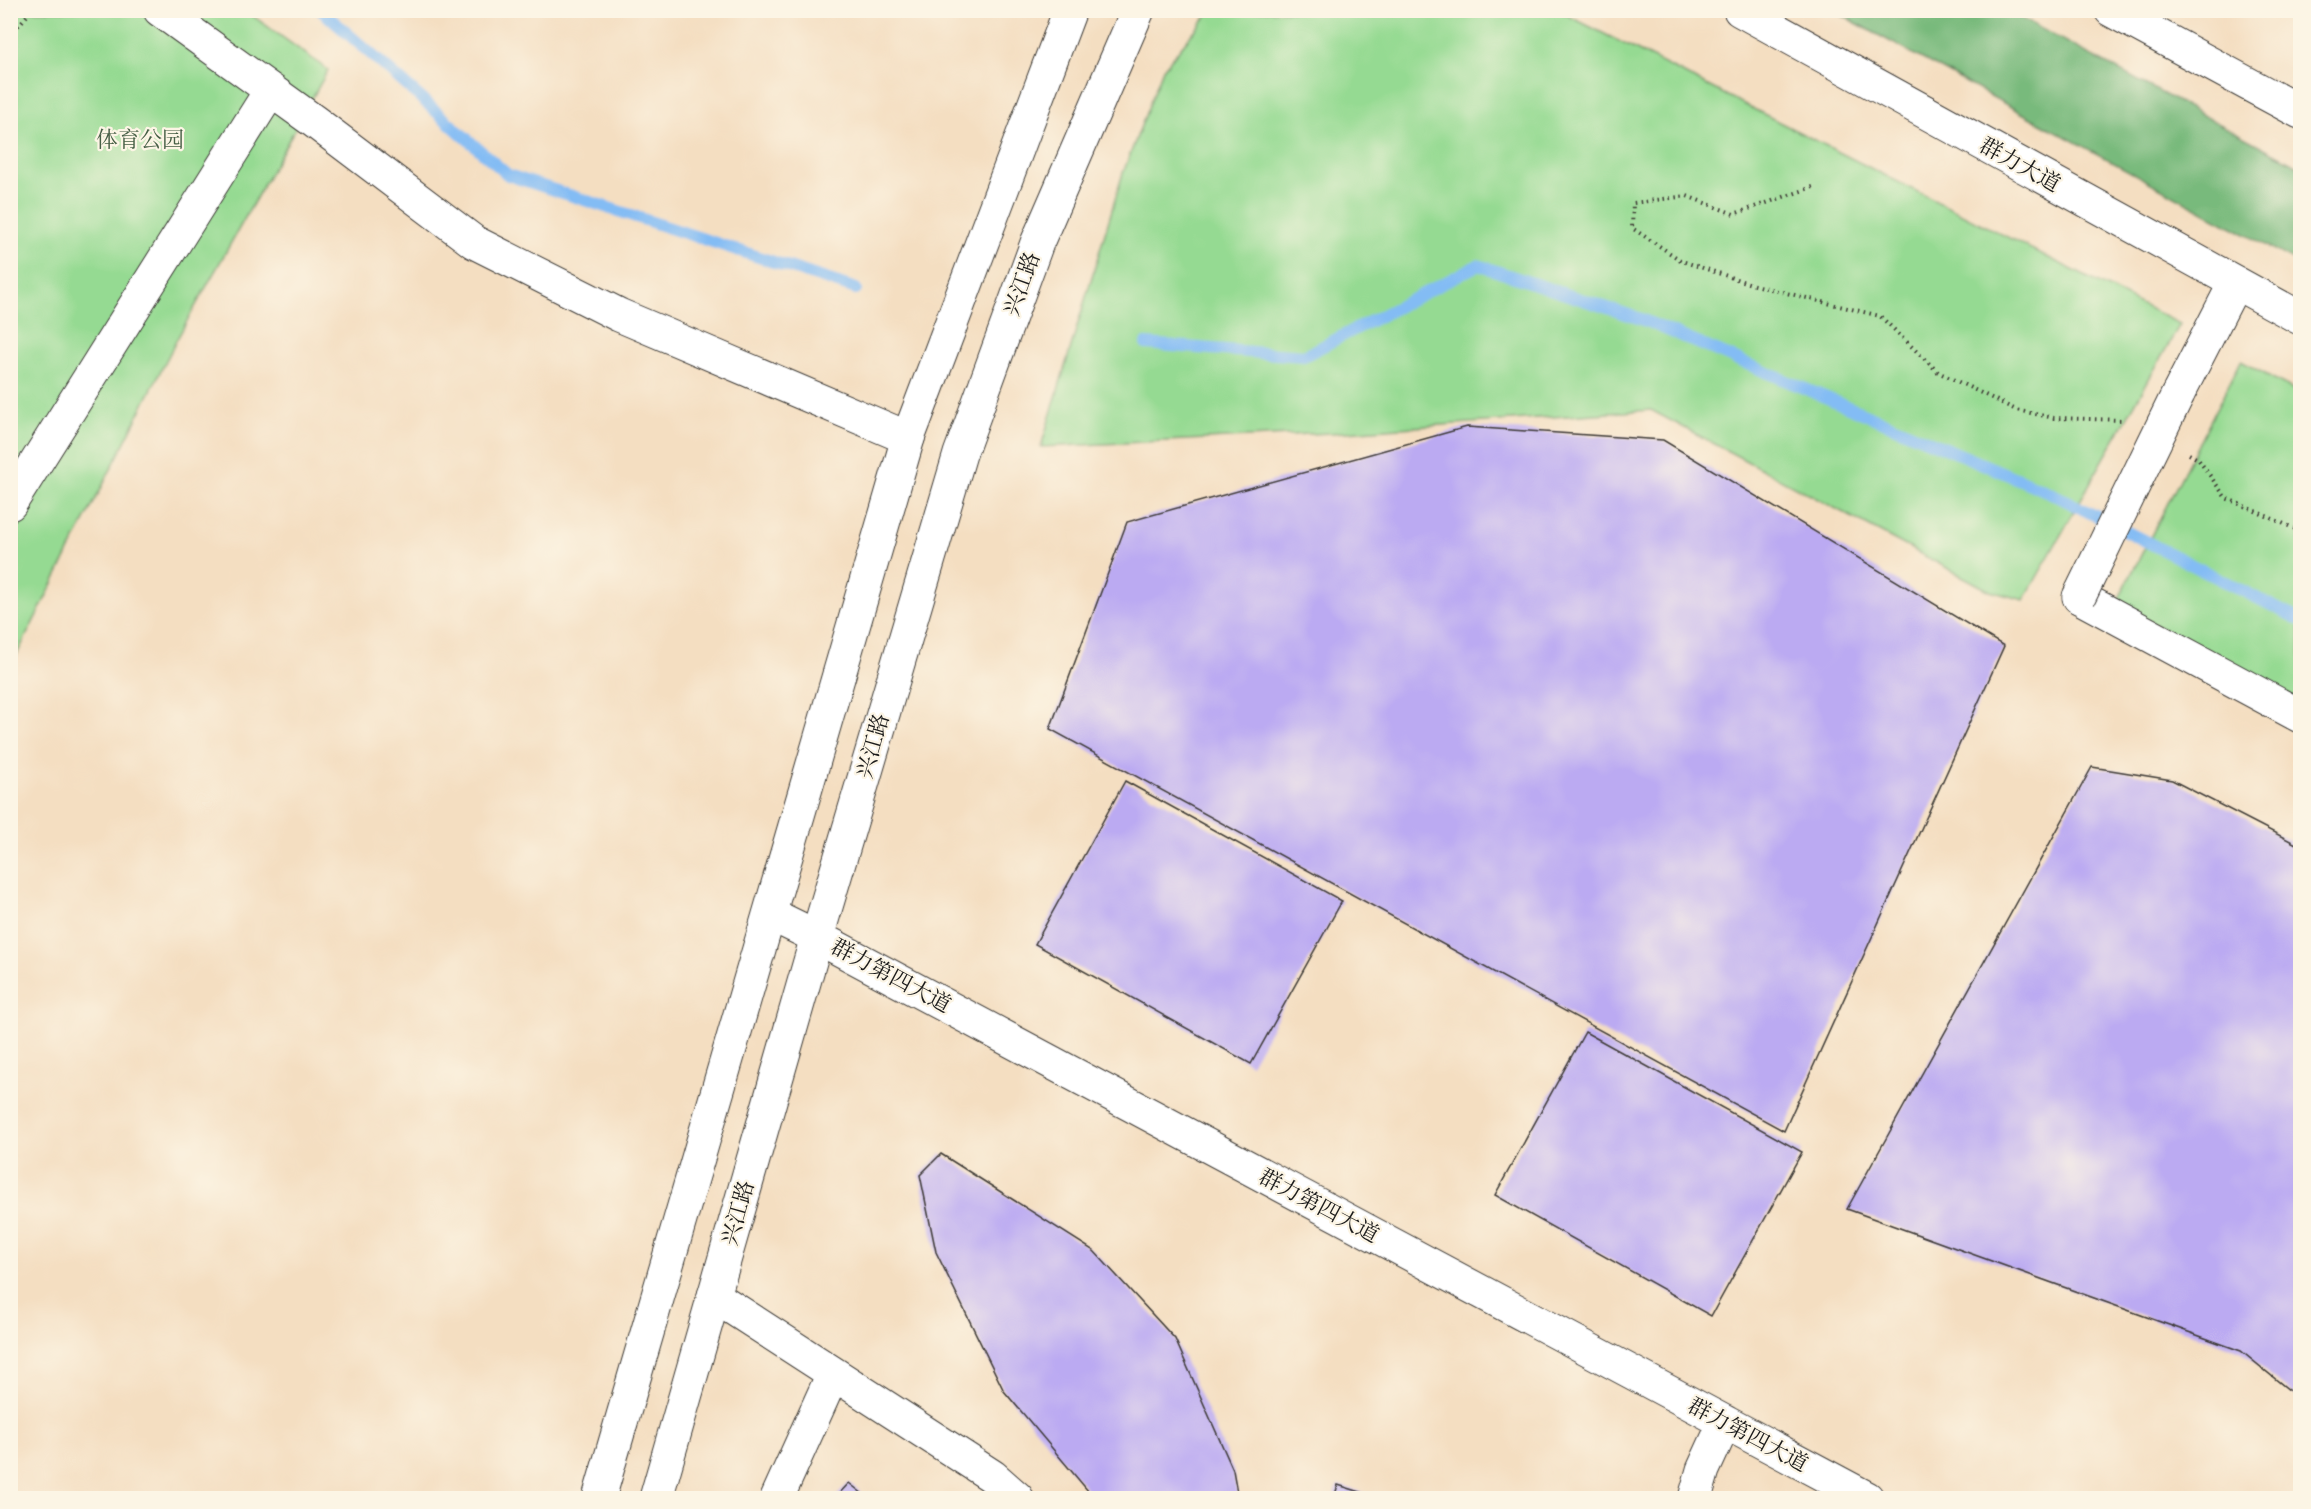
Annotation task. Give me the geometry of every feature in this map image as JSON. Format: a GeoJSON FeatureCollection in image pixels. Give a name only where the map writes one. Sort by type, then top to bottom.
{"type":"FeatureCollection","features":[{"type":"Feature","properties":{"kind":"main road"},"geometry":{"type":"LineString","coordinates":[[160,10],[474,242],[619,315],[908,438]]}},
{"type":"Feature","properties":{"kind":"main road"},"geometry":{"type":"LineString","coordinates":[[599,1498],[908,438],[1071,10]]}},
{"type":"Feature","properties":{"kind":"main road","name":"兴江路"},"geometry":{"type":"LineString","coordinates":[[656,1498],[817,937],[960,454],[1037,243],[1138,10]]}},
{"type":"Feature","properties":{"kind":"main road","name":"群力大道"},"geometry":{"type":"LineString","coordinates":[[1740,10],[2301,318]]}},
{"type":"Feature","properties":{"kind":"main road"},"geometry":{"type":"LineString","coordinates":[[2111,10],[2301,112]]}},
{"type":"Feature","properties":{"kind":"main road"},"geometry":{"type":"LineString","coordinates":[[10,504],[271,90]]}},
{"type":"Feature","properties":{"kind":"main road"},"geometry":{"type":"LineString","coordinates":[[2235,283],[2079,597],[2301,716]]}},
{"type":"Feature","properties":{"kind":"main road","name":"群力第四大道"},"geometry":{"type":"LineString","coordinates":[[770,914],[1867,1498]]}},
{"type":"Feature","properties":{"kind":"main road"},"geometry":{"type":"LineString","coordinates":[[714,1296],[992,1476],[1017,1498]]}},
{"type":"Feature","properties":{"kind":"main road"},"geometry":{"type":"LineString","coordinates":[[777,1498],[833,1374]]}},
{"type":"Feature","properties":{"kind":"main road"},"geometry":{"type":"LineString","coordinates":[[1695,1498],[1703,1470],[1725,1422]]}},
{"type":"Feature","properties":{"kind":"path"},"geometry":{"type":"LineString","coordinates":[[10,35],[32,10]]}},
{"type":"Feature","properties":{"kind":"path"},"geometry":{"type":"LineString","coordinates":[[1813,186],[1734,214],[1687,196],[1633,203],[1632,228],[1682,261],[1754,285],[1880,316],[1938,372],[2016,410],[2054,418],[2135,421]]}},
{"type":"Feature","properties":{"kind":"path"},"geometry":{"type":"LineString","coordinates":[[2180,448],[2198,459],[2226,498],[2301,531]]}},
{"type":"Feature","properties":{"kind":"green space","name":"体育公园"},"geometry":{"type":"Polygon","coordinates":[[[11,11],[246,11],[328,70],[177,339],[11,666],[11,11]]]}},
{"type":"Feature","properties":{"kind":"green space"},"geometry":{"type":"Polygon","coordinates":[[[1211,11],[1559,11],[2180,324],[2024,600],[1990,591],[1651,410],[1331,433],[1041,447],[1123,173],[1163,69],[1211,11]]]}},
{"type":"Feature","properties":{"kind":"green space"},"geometry":{"type":"Polygon","coordinates":[[[1834,11],[2008,11],[2300,167],[2300,264],[1834,11]]]}},
{"type":"Feature","properties":{"kind":"green space"},"geometry":{"type":"Polygon","coordinates":[[[2241,361],[2300,393],[2300,704],[2116,604],[2241,361]]]}},
{"type":"Feature","properties":{"kind":"building"},"geometry":{"type":"Polygon","coordinates":[[[1467,427],[1663,440],[2004,646],[1784,1131],[1050,729],[1127,522],[1467,427]]]}},
{"type":"Feature","properties":{"kind":"building"},"geometry":{"type":"Polygon","coordinates":[[[2092,767],[2172,780],[2300,846],[2300,1399],[2241,1351],[1847,1209],[2092,767]]]}},
{"type":"Feature","properties":{"kind":"building"},"geometry":{"type":"Polygon","coordinates":[[[1125,781],[1342,901],[1251,1064],[1035,944],[1125,781]]]}},
{"type":"Feature","properties":{"kind":"building"},"geometry":{"type":"Polygon","coordinates":[[[1585,1032],[1802,1152],[1711,1316],[1495,1195],[1585,1032]]]}},
{"type":"Feature","properties":{"kind":"building"},"geometry":{"type":"Polygon","coordinates":[[[941,1154],[1094,1251],[1175,1339],[1233,1470],[1238,1498],[1094,1498],[1004,1391],[936,1252],[920,1175],[941,1154]]]}},
{"type":"Feature","properties":{"kind":"building"},"geometry":{"type":"Polygon","coordinates":[[[849,1483],[868,1498],[835,1498],[849,1483]]]}},
{"type":"Feature","properties":{"kind":"building"},"geometry":{"type":"Polygon","coordinates":[[[1338,1485],[1380,1498],[1334,1498],[1338,1485]]]}},
{"type":"Feature","properties":{"kind":"waterway"},"geometry":{"type":"LineString","coordinates":[[321,10],[508,175],[856,289]]}},
{"type":"Feature","properties":{"kind":"waterway"},"geometry":{"type":"LineString","coordinates":[[1146,344],[1304,356],[1478,265],[1641,319],[2051,493],[2300,620]]}}]}
